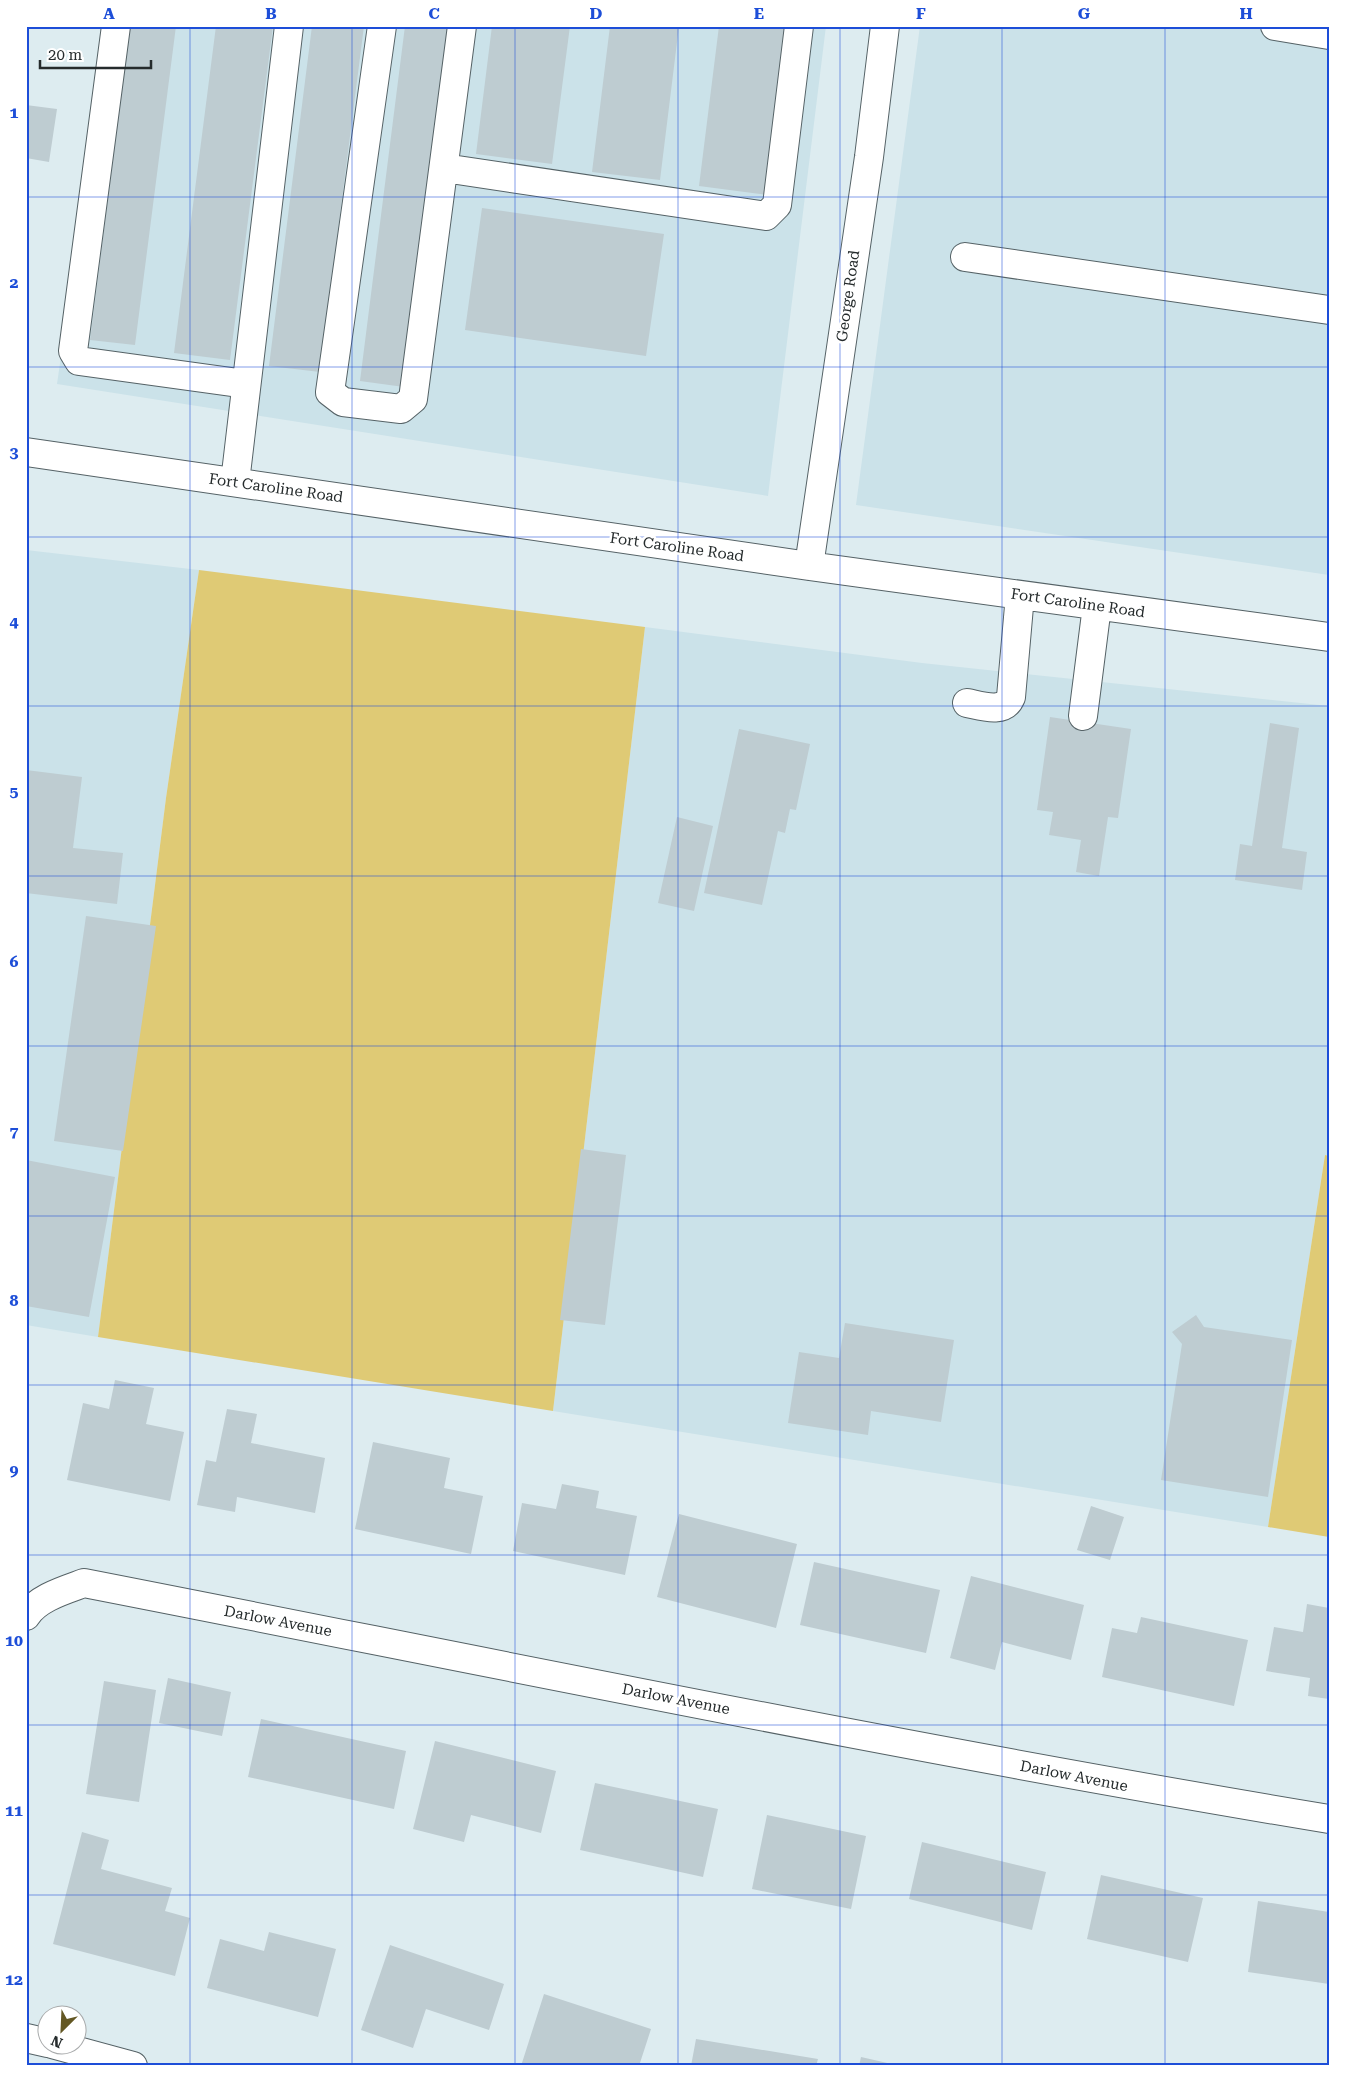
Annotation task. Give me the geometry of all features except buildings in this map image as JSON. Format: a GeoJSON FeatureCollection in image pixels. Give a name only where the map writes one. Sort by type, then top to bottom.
{"type":"FeatureCollection","features":[{"type":"Feature","properties":{"kind":"street"},"geometry":{"type":"LineString","coordinates":[[116,26],[73,351],[79,362],[246,384]]}},
{"type":"Feature","properties":{"kind":"street"},"geometry":{"type":"LineString","coordinates":[[235,482],[289,26]]}},
{"type":"Feature","properties":{"kind":"street"},"geometry":{"type":"LineString","coordinates":[[382,26],[330,392],[343,402],[400,409],[413,399],[462,26]]}},
{"type":"Feature","properties":{"kind":"street"},"geometry":{"type":"LineString","coordinates":[[444,168],[766,216],[777,205],[799,26]]}},
{"type":"Feature","properties":{"kind":"street","name":"George Road"},"geometry":{"type":"LineString","coordinates":[[809,566],[867,167],[885,26]]}},
{"type":"Feature","properties":{"kind":"street"},"geometry":{"type":"LineString","coordinates":[[1275,26],[1329,35]]}},
{"type":"Feature","properties":{"kind":"street"},"geometry":{"type":"LineString","coordinates":[[965,257],[1329,310]]}},
{"type":"Feature","properties":{"kind":"street","name":"Fort Caroline Road"},"geometry":{"type":"LineString","coordinates":[[26,452],[809,566],[1329,637]]}},
{"type":"Feature","properties":{"kind":"street"},"geometry":{"type":"LineString","coordinates":[[967,703],[1003,708],[1009,703],[1020,595]]}},
{"type":"Feature","properties":{"kind":"street"},"geometry":{"type":"LineString","coordinates":[[1083,716],[1097,606]]}},
{"type":"Feature","properties":{"kind":"street","name":"Darlow Avenue"},"geometry":{"type":"LineString","coordinates":[[28,1613],[58,1592],[84,1583],[1125,1786],[1329,1819]]}},
{"type":"Feature","properties":{"kind":"street"},"geometry":{"type":"LineString","coordinates":[[88,2054],[134,2066]]}},
{"type":"Feature","properties":{"kind":"shaded area"},"geometry":{"type":"Polygon","coordinates":[[[109,26],[826,26],[768,496],[57,384],[109,26]]]}},
{"type":"Feature","properties":{"kind":"shaded area"},"geometry":{"type":"Polygon","coordinates":[[[920,26],[1329,26],[1329,575],[856,505],[920,26]]]}},
{"type":"Feature","properties":{"kind":"shaded area"},"geometry":{"type":"Polygon","coordinates":[[[26,550],[199,570],[166,798],[98,1337],[26,1325],[26,550]]]}},
{"type":"Feature","properties":{"kind":"shaded area"},"geometry":{"type":"Polygon","coordinates":[[[199,570],[645,627],[553,1411],[98,1337],[166,798],[199,570]]]}},
{"type":"Feature","properties":{"kind":"shaded area"},"geometry":{"type":"Polygon","coordinates":[[[645,627],[922,663],[1329,706],[1329,1156],[1325,1155],[1268,1527],[553,1411],[645,627]]]}},
{"type":"Feature","properties":{"kind":"shaded area"},"geometry":{"type":"Polygon","coordinates":[[[1325,1155],[1329,1156],[1329,1537],[1268,1527],[1325,1155]]]}}]}
